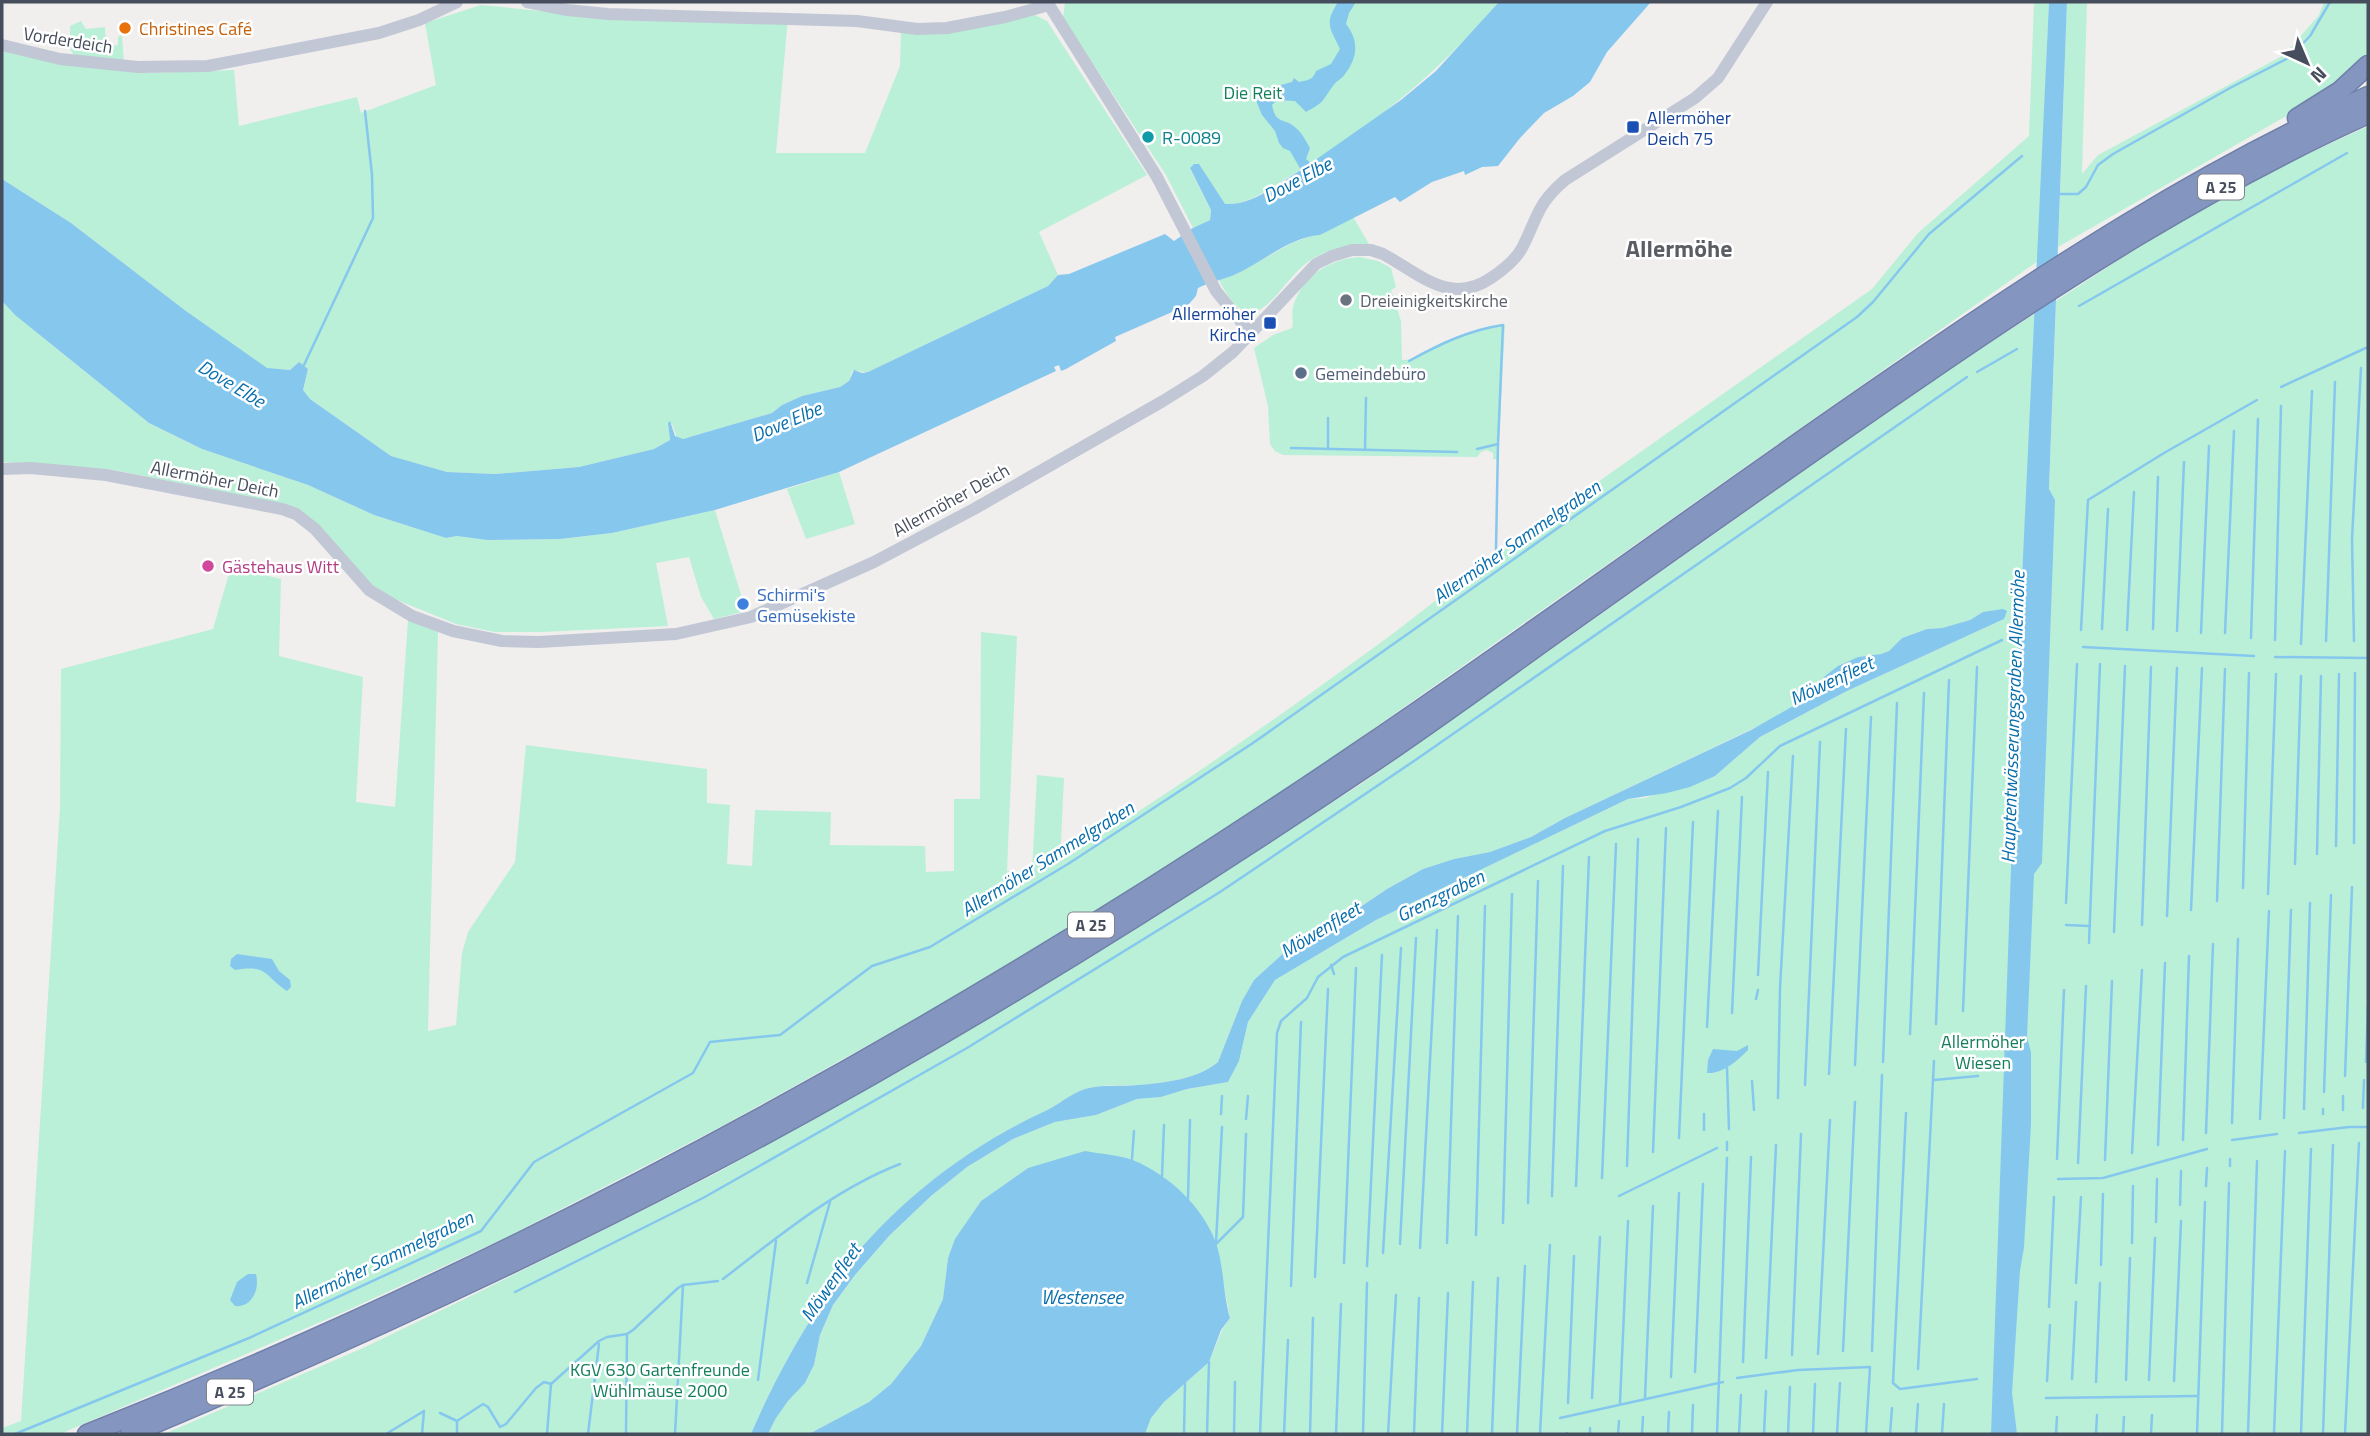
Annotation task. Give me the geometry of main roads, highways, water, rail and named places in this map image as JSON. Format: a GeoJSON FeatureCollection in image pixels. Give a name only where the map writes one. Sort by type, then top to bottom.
{"type":"FeatureCollection","features":[{"type":"Feature","properties":{"kind":"highway"},"geometry":{"type":"LineString","coordinates":[[2252,151],[2340,91],[2368,65]]}},
{"type":"Feature","properties":{"kind":"highway","name":"A 25"},"geometry":{"type":"LineString","coordinates":[[88,1434],[309,1340],[467,1268],[694,1154],[946,1013],[1122,905],[1364,748],[1785,451],[2079,251],[2252,151],[2368,96]]}},
{"type":"Feature","properties":{"kind":"highway","name":"A 25"},"geometry":{"type":"LineString","coordinates":[[130,1434],[328,1349],[486,1276],[701,1168],[956,1026],[1130,920],[1374,762],[1792,465],[2078,271],[2261,165],[2368,114]]}},
{"type":"Feature","properties":{"kind":"water","name":"Dove Elbe"},"geometry":{"type":"Polygon","coordinates":[[[1338,2],[1356,2],[1346,24],[1353,37],[1355,49],[1344,76],[1317,106],[1306,112],[1295,101],[1277,100],[1272,105],[1278,119],[1292,125],[1304,137],[1310,148],[1306,159],[1311,163],[1401,100],[1436,71],[1499,2],[1651,2],[1607,52],[1590,82],[1573,96],[1544,113],[1498,166],[1482,167],[1465,175],[1464,171],[1432,182],[1400,202],[1395,197],[1320,235],[1297,240],[1234,275],[1198,288],[1196,296],[1188,305],[1115,337],[1116,341],[1066,369],[1061,371],[1059,365],[1054,367],[1056,371],[839,472],[715,510],[612,533],[560,539],[446,538],[374,515],[308,485],[202,449],[149,423],[15,315],[2,301],[2,179],[71,223],[186,311],[267,368],[290,370],[299,362],[308,369],[303,390],[310,399],[391,456],[447,472],[495,474],[579,467],[654,449],[670,440],[670,421],[675,436],[683,439],[772,413],[802,396],[840,387],[849,381],[854,370],[868,372],[1048,286],[1058,275],[1069,274],[1165,234],[1174,241],[1210,220],[1211,210],[1190,168],[1194,164],[1199,164],[1225,204],[1255,198],[1274,187],[1301,170],[1290,151],[1279,143],[1275,131],[1262,115],[1255,98],[1270,88],[1292,82],[1294,78],[1299,82],[1310,79],[1316,71],[1331,64],[1340,49],[1330,26],[1331,16],[1338,2]]]}},
{"type":"Feature","properties":{"kind":"water"},"geometry":{"type":"Polygon","coordinates":[[[2049,2],[2067,2],[2049,489],[2055,500],[2042,863],[2034,874],[2027,1037],[2031,1052],[2031,1124],[2012,1393],[2017,1434],[1991,1434],[2020,614],[2016,611],[2016,605],[2021,599],[2049,2]]]}},
{"type":"Feature","properties":{"kind":"water","name":"Möwenfleet"},"geometry":{"type":"Polygon","coordinates":[[[2003,609],[2007,611],[2004,619],[1847,691],[1760,737],[1715,776],[1690,787],[1628,799],[1376,920],[1275,980],[1248,1022],[1239,1061],[1228,1082],[1187,1089],[1161,1097],[1137,1099],[1096,1115],[1055,1122],[1013,1139],[967,1167],[931,1196],[889,1236],[855,1275],[833,1305],[820,1335],[814,1365],[805,1383],[788,1401],[768,1434],[751,1434],[792,1351],[841,1272],[887,1220],[910,1199],[987,1142],[1085,1089],[1169,1081],[1210,1068],[1218,1062],[1242,1001],[1254,980],[1288,949],[1423,869],[1490,852],[1531,837],[1565,818],[1751,730],[1809,697],[1825,676],[1838,666],[1858,657],[1889,651],[1902,638],[1927,629],[1942,628],[1970,620],[1983,612],[2003,609]]]}},
{"type":"Feature","properties":{"kind":"water"},"geometry":{"type":"Polygon","coordinates":[[[237,954],[272,959],[279,971],[290,980],[291,987],[287,991],[260,970],[235,970],[230,966],[231,959],[237,954]]]}},
{"type":"Feature","properties":{"kind":"water"},"geometry":{"type":"Polygon","coordinates":[[[1748,1045],[1748,1050],[1729,1066],[1707,1073],[1708,1060],[1713,1049],[1737,1051],[1748,1045]]]}},
{"type":"Feature","properties":{"kind":"water","name":"Westensee"},"geometry":{"type":"Polygon","coordinates":[[[1085,1151],[1133,1160],[1172,1183],[1203,1217],[1219,1252],[1230,1318],[1221,1330],[1209,1362],[1164,1402],[1151,1418],[1145,1434],[809,1434],[869,1402],[891,1384],[921,1346],[943,1299],[948,1258],[955,1239],[981,1201],[1028,1168],[1085,1151]]]}},
{"type":"Feature","properties":{"kind":"water"},"geometry":{"type":"Polygon","coordinates":[[[248,1274],[256,1274],[256,1291],[246,1304],[235,1306],[230,1300],[237,1282],[248,1274]]]}},
{"type":"Feature","properties":{"kind":"waterway"},"geometry":{"type":"LineString","coordinates":[[2060,194],[2078,194],[2086,187],[2098,165],[2113,154],[2290,57],[2310,36],[2330,2]]}},
{"type":"Feature","properties":{"kind":"waterway"},"geometry":{"type":"LineString","coordinates":[[304,365],[373,218],[372,175],[365,111]]}},
{"type":"Feature","properties":{"kind":"waterway"},"geometry":{"type":"LineString","coordinates":[[2079,306],[2347,153]]}},
{"type":"Feature","properties":{"kind":"waterway","name":"Allermöher Sammelgraben"},"geometry":{"type":"LineString","coordinates":[[15,1434],[249,1338],[481,1231],[534,1162],[693,1073],[710,1042],[780,1035],[872,966],[930,947],[1068,864],[1253,743],[1857,317],[1873,302],[1929,234],[2022,156]]}},
{"type":"Feature","properties":{"kind":"waterway"},"geometry":{"type":"LineString","coordinates":[[1409,361],[1455,338],[1503,325],[1498,444],[1477,449]]}},
{"type":"Feature","properties":{"kind":"waterway"},"geometry":{"type":"LineString","coordinates":[[2281,387],[2368,347]]}},
{"type":"Feature","properties":{"kind":"waterway"},"geometry":{"type":"LineString","coordinates":[[1977,372],[2017,349]]}},
{"type":"Feature","properties":{"kind":"waterway"},"geometry":{"type":"LineString","coordinates":[[2354,641],[2352,539],[2361,368]]}},
{"type":"Feature","properties":{"kind":"waterway"},"geometry":{"type":"LineString","coordinates":[[515,1292],[703,1198],[967,1048],[1220,892],[1414,761],[1967,377]]}},
{"type":"Feature","properties":{"kind":"waterway"},"geometry":{"type":"LineString","coordinates":[[2326,641],[2335,382]]}},
{"type":"Feature","properties":{"kind":"waterway"},"geometry":{"type":"LineString","coordinates":[[2301,644],[2312,391]]}},
{"type":"Feature","properties":{"kind":"waterway"},"geometry":{"type":"LineString","coordinates":[[1365,450],[1366,398]]}},
{"type":"Feature","properties":{"kind":"waterway"},"geometry":{"type":"LineString","coordinates":[[2081,630],[2088,500],[2257,400]]}},
{"type":"Feature","properties":{"kind":"waterway"},"geometry":{"type":"LineString","coordinates":[[2275,640],[2281,406]]}},
{"type":"Feature","properties":{"kind":"waterway"},"geometry":{"type":"LineString","coordinates":[[1328,418],[1328,449]]}},
{"type":"Feature","properties":{"kind":"waterway"},"geometry":{"type":"LineString","coordinates":[[2251,638],[2258,419]]}},
{"type":"Feature","properties":{"kind":"waterway"},"geometry":{"type":"LineString","coordinates":[[2225,633],[2234,431]]}},
{"type":"Feature","properties":{"kind":"waterway"},"geometry":{"type":"LineString","coordinates":[[1496,549],[1498,444]]}},
{"type":"Feature","properties":{"kind":"waterway"},"geometry":{"type":"LineString","coordinates":[[2201,633],[2209,446]]}},
{"type":"Feature","properties":{"kind":"waterway"},"geometry":{"type":"LineString","coordinates":[[1291,448],[1457,452]]}},
{"type":"Feature","properties":{"kind":"waterway"},"geometry":{"type":"LineString","coordinates":[[2177,631],[2184,462]]}},
{"type":"Feature","properties":{"kind":"waterway"},"geometry":{"type":"LineString","coordinates":[[2153,629],[2158,477]]}},
{"type":"Feature","properties":{"kind":"waterway"},"geometry":{"type":"LineString","coordinates":[[2127,630],[2134,492]]}},
{"type":"Feature","properties":{"kind":"waterway"},"geometry":{"type":"LineString","coordinates":[[2102,629],[2108,509]]}},
{"type":"Feature","properties":{"kind":"waterway","name":"Grenzgraben"},"geometry":{"type":"LineString","coordinates":[[1260,1434],[1277,1033],[1281,1021],[1307,998],[1318,977],[1343,957],[1605,831],[1730,788],[1746,778],[1780,746],[2002,640]]}},
{"type":"Feature","properties":{"kind":"waterway"},"geometry":{"type":"LineString","coordinates":[[2083,647],[2254,656]]}},
{"type":"Feature","properties":{"kind":"waterway"},"geometry":{"type":"LineString","coordinates":[[2275,657],[2368,658]]}},
{"type":"Feature","properties":{"kind":"waterway"},"geometry":{"type":"LineString","coordinates":[[2066,903],[2077,664]]}},
{"type":"Feature","properties":{"kind":"waterway"},"geometry":{"type":"LineString","coordinates":[[2089,943],[2100,664]]}},
{"type":"Feature","properties":{"kind":"waterway"},"geometry":{"type":"LineString","coordinates":[[2114,932],[2125,666]]}},
{"type":"Feature","properties":{"kind":"waterway"},"geometry":{"type":"LineString","coordinates":[[1963,1011],[1977,667]]}},
{"type":"Feature","properties":{"kind":"waterway"},"geometry":{"type":"LineString","coordinates":[[2142,925],[2151,667]]}},
{"type":"Feature","properties":{"kind":"waterway"},"geometry":{"type":"LineString","coordinates":[[2167,916],[2177,668]]}},
{"type":"Feature","properties":{"kind":"waterway"},"geometry":{"type":"LineString","coordinates":[[2191,910],[2202,668]]}},
{"type":"Feature","properties":{"kind":"waterway"},"geometry":{"type":"LineString","coordinates":[[2217,901],[2225,669]]}},
{"type":"Feature","properties":{"kind":"waterway"},"geometry":{"type":"LineString","coordinates":[[2243,888],[2249,673]]}},
{"type":"Feature","properties":{"kind":"waterway"},"geometry":{"type":"LineString","coordinates":[[2354,843],[2355,673]]}},
{"type":"Feature","properties":{"kind":"waterway"},"geometry":{"type":"LineString","coordinates":[[2268,894],[2276,674]]}},
{"type":"Feature","properties":{"kind":"waterway"},"geometry":{"type":"LineString","coordinates":[[2336,846],[2339,674]]}},
{"type":"Feature","properties":{"kind":"waterway"},"geometry":{"type":"LineString","coordinates":[[2295,864],[2301,676]]}},
{"type":"Feature","properties":{"kind":"waterway"},"geometry":{"type":"LineString","coordinates":[[2317,854],[2321,676]]}},
{"type":"Feature","properties":{"kind":"waterway"},"geometry":{"type":"LineString","coordinates":[[1936,1024],[1949,680]]}},
{"type":"Feature","properties":{"kind":"waterway"},"geometry":{"type":"LineString","coordinates":[[1910,1034],[1924,693]]}},
{"type":"Feature","properties":{"kind":"waterway"},"geometry":{"type":"LineString","coordinates":[[1883,1062],[1897,703]]}},
{"type":"Feature","properties":{"kind":"waterway"},"geometry":{"type":"LineString","coordinates":[[1855,1065],[1871,717]]}},
{"type":"Feature","properties":{"kind":"waterway"},"geometry":{"type":"LineString","coordinates":[[1829,1074],[1846,729]]}},
{"type":"Feature","properties":{"kind":"waterway"},"geometry":{"type":"LineString","coordinates":[[1805,1085],[1820,742]]}},
{"type":"Feature","properties":{"kind":"waterway"},"geometry":{"type":"LineString","coordinates":[[1778,1098],[1780,988],[1793,756]]}},
{"type":"Feature","properties":{"kind":"waterway"},"geometry":{"type":"LineString","coordinates":[[1758,975],[1768,772]]}},
{"type":"Feature","properties":{"kind":"waterway"},"geometry":{"type":"LineString","coordinates":[[1732,1013],[1742,797]]}},
{"type":"Feature","properties":{"kind":"waterway"},"geometry":{"type":"LineString","coordinates":[[1707,1027],[1718,811]]}},
{"type":"Feature","properties":{"kind":"waterway"},"geometry":{"type":"LineString","coordinates":[[1679,1138],[1693,822]]}},
{"type":"Feature","properties":{"kind":"waterway"},"geometry":{"type":"LineString","coordinates":[[1653,1152],[1666,828]]}},
{"type":"Feature","properties":{"kind":"waterway"},"geometry":{"type":"LineString","coordinates":[[1627,1166],[1638,839]]}},
{"type":"Feature","properties":{"kind":"waterway"},"geometry":{"type":"LineString","coordinates":[[1602,1178],[1616,844]]}},
{"type":"Feature","properties":{"kind":"waterway"},"geometry":{"type":"LineString","coordinates":[[1576,1186],[1589,857]]}},
{"type":"Feature","properties":{"kind":"waterway"},"geometry":{"type":"LineString","coordinates":[[1552,1196],[1563,866]]}},
{"type":"Feature","properties":{"kind":"waterway"},"geometry":{"type":"LineString","coordinates":[[1528,1203],[1538,881]]}},
{"type":"Feature","properties":{"kind":"waterway"},"geometry":{"type":"LineString","coordinates":[[2345,1076],[2352,887]]}},
{"type":"Feature","properties":{"kind":"waterway"},"geometry":{"type":"LineString","coordinates":[[1503,1223],[1512,894]]}},
{"type":"Feature","properties":{"kind":"waterway"},"geometry":{"type":"LineString","coordinates":[[2324,1092],[2331,895]]}},
{"type":"Feature","properties":{"kind":"waterway"},"geometry":{"type":"LineString","coordinates":[[2304,1109],[2310,903]]}},
{"type":"Feature","properties":{"kind":"waterway"},"geometry":{"type":"LineString","coordinates":[[1476,1235],[1485,906]]}},
{"type":"Feature","properties":{"kind":"waterway"},"geometry":{"type":"LineString","coordinates":[[2284,1118],[2291,910]]}},
{"type":"Feature","properties":{"kind":"waterway"},"geometry":{"type":"LineString","coordinates":[[2260,1119],[2269,911]]}},
{"type":"Feature","properties":{"kind":"waterway"},"geometry":{"type":"LineString","coordinates":[[1447,1243],[1458,916]]}},
{"type":"Feature","properties":{"kind":"waterway"},"geometry":{"type":"LineString","coordinates":[[2066,925],[2090,926]]}},
{"type":"Feature","properties":{"kind":"waterway"},"geometry":{"type":"LineString","coordinates":[[1420,1248],[1437,930]]}},
{"type":"Feature","properties":{"kind":"waterway"},"geometry":{"type":"LineString","coordinates":[[1400,1244],[1416,938]]}},
{"type":"Feature","properties":{"kind":"waterway"},"geometry":{"type":"LineString","coordinates":[[2232,1123],[2238,939]]}},
{"type":"Feature","properties":{"kind":"waterway"},"geometry":{"type":"LineString","coordinates":[[2206,1133],[2213,944]]}},
{"type":"Feature","properties":{"kind":"waterway"},"geometry":{"type":"LineString","coordinates":[[1383,1253],[1401,948]]}},
{"type":"Feature","properties":{"kind":"waterway"},"geometry":{"type":"LineString","coordinates":[[1367,1266],[1382,955]]}},
{"type":"Feature","properties":{"kind":"waterway"},"geometry":{"type":"LineString","coordinates":[[2183,1140],[2189,956]]}},
{"type":"Feature","properties":{"kind":"waterway"},"geometry":{"type":"LineString","coordinates":[[2158,1145],[2165,963]]}},
{"type":"Feature","properties":{"kind":"waterway","name":"Grenzgraben"},"geometry":{"type":"LineString","coordinates":[[1331,965],[1334,974]]}},
{"type":"Feature","properties":{"kind":"waterway"},"geometry":{"type":"LineString","coordinates":[[1344,1263],[1356,968]]}},
{"type":"Feature","properties":{"kind":"waterway"},"geometry":{"type":"LineString","coordinates":[[2132,1153],[2142,970]]}},
{"type":"Feature","properties":{"kind":"waterway"},"geometry":{"type":"LineString","coordinates":[[2105,1160],[2112,981]]}},
{"type":"Feature","properties":{"kind":"waterway"},"geometry":{"type":"LineString","coordinates":[[2078,1163],[2086,986]]}},
{"type":"Feature","properties":{"kind":"waterway"},"geometry":{"type":"LineString","coordinates":[[1315,1277],[1328,989]]}},
{"type":"Feature","properties":{"kind":"waterway"},"geometry":{"type":"LineString","coordinates":[[1756,999],[1758,990]]}},
{"type":"Feature","properties":{"kind":"waterway"},"geometry":{"type":"LineString","coordinates":[[2057,1159],[2064,990]]}},
{"type":"Feature","properties":{"kind":"waterway"},"geometry":{"type":"LineString","coordinates":[[2366,1062],[2368,1005]]}},
{"type":"Feature","properties":{"kind":"waterway"},"geometry":{"type":"LineString","coordinates":[[1291,1286],[1301,1022]]}},
{"type":"Feature","properties":{"kind":"waterway"},"geometry":{"type":"LineString","coordinates":[[1918,1369],[1934,1061]]}},
{"type":"Feature","properties":{"kind":"waterway"},"geometry":{"type":"LineString","coordinates":[[1727,1068],[1729,1129]]}},
{"type":"Feature","properties":{"kind":"waterway"},"geometry":{"type":"LineString","coordinates":[[1872,1351],[1882,1075]]}},
{"type":"Feature","properties":{"kind":"waterway"},"geometry":{"type":"LineString","coordinates":[[1934,1080],[1978,1076]]}},
{"type":"Feature","properties":{"kind":"waterway"},"geometry":{"type":"LineString","coordinates":[[2363,1108],[2364,1080]]}},
{"type":"Feature","properties":{"kind":"waterway"},"geometry":{"type":"LineString","coordinates":[[1752,1081],[1754,1110]]}},
{"type":"Feature","properties":{"kind":"waterway"},"geometry":{"type":"LineString","coordinates":[[1221,1114],[1222,1096]]}},
{"type":"Feature","properties":{"kind":"waterway"},"geometry":{"type":"LineString","coordinates":[[1246,1119],[1248,1096]]}},
{"type":"Feature","properties":{"kind":"waterway"},"geometry":{"type":"LineString","coordinates":[[2343,1096],[2343,1110]]}},
{"type":"Feature","properties":{"kind":"waterway"},"geometry":{"type":"LineString","coordinates":[[1843,1351],[1855,1102]]}},
{"type":"Feature","properties":{"kind":"waterway"},"geometry":{"type":"LineString","coordinates":[[2323,1109],[2323,1114]]}},
{"type":"Feature","properties":{"kind":"waterway"},"geometry":{"type":"LineString","coordinates":[[1906,1113],[1893,1383],[1900,1389],[1977,1379]]}},
{"type":"Feature","properties":{"kind":"waterway"},"geometry":{"type":"LineString","coordinates":[[1704,1114],[1704,1130]]}},
{"type":"Feature","properties":{"kind":"waterway"},"geometry":{"type":"LineString","coordinates":[[1188,1199],[1190,1120]]}},
{"type":"Feature","properties":{"kind":"waterway"},"geometry":{"type":"LineString","coordinates":[[1818,1354],[1830,1120]]}},
{"type":"Feature","properties":{"kind":"waterway"},"geometry":{"type":"LineString","coordinates":[[1162,1176],[1164,1125]]}},
{"type":"Feature","properties":{"kind":"waterway"},"geometry":{"type":"LineString","coordinates":[[1216,1243],[1222,1127]]}},
{"type":"Feature","properties":{"kind":"waterway"},"geometry":{"type":"LineString","coordinates":[[2299,1133],[2368,1127]]}},
{"type":"Feature","properties":{"kind":"waterway"},"geometry":{"type":"LineString","coordinates":[[1132,1159],[1134,1131]]}},
{"type":"Feature","properties":{"kind":"waterway"},"geometry":{"type":"LineString","coordinates":[[1216,1244],[1243,1217],[1246,1134]]}},
{"type":"Feature","properties":{"kind":"waterway"},"geometry":{"type":"LineString","coordinates":[[1792,1355],[1801,1134]]}},
{"type":"Feature","properties":{"kind":"waterway"},"geometry":{"type":"LineString","coordinates":[[2232,1140],[2277,1134]]}},
{"type":"Feature","properties":{"kind":"waterway"},"geometry":{"type":"LineString","coordinates":[[1727,1142],[1727,1150]]}},
{"type":"Feature","properties":{"kind":"waterway"},"geometry":{"type":"LineString","coordinates":[[2345,1434],[2359,1143]]}},
{"type":"Feature","properties":{"kind":"waterway"},"geometry":{"type":"LineString","coordinates":[[1766,1358],[1776,1145]]}},
{"type":"Feature","properties":{"kind":"waterway"},"geometry":{"type":"LineString","coordinates":[[2323,1434],[2333,1145]]}},
{"type":"Feature","properties":{"kind":"waterway"},"geometry":{"type":"LineString","coordinates":[[1619,1196],[1717,1148]]}},
{"type":"Feature","properties":{"kind":"waterway"},"geometry":{"type":"LineString","coordinates":[[2058,1179],[2103,1178],[2207,1149]]}},
{"type":"Feature","properties":{"kind":"waterway"},"geometry":{"type":"LineString","coordinates":[[2301,1434],[2311,1149]]}},
{"type":"Feature","properties":{"kind":"waterway"},"geometry":{"type":"LineString","coordinates":[[2274,1434],[2285,1151]]}},
{"type":"Feature","properties":{"kind":"waterway"},"geometry":{"type":"LineString","coordinates":[[1743,1362],[1751,1157]]}},
{"type":"Feature","properties":{"kind":"waterway"},"geometry":{"type":"LineString","coordinates":[[1717,1434],[1727,1158]]}},
{"type":"Feature","properties":{"kind":"waterway"},"geometry":{"type":"LineString","coordinates":[[2230,1159],[2230,1166]]}},
{"type":"Feature","properties":{"kind":"waterway"},"geometry":{"type":"LineString","coordinates":[[2248,1434],[2257,1161]]}},
{"type":"Feature","properties":{"kind":"waterway"},"geometry":{"type":"LineString","coordinates":[[723,1279],[830,1200],[900,1164]]}},
{"type":"Feature","properties":{"kind":"waterway"},"geometry":{"type":"LineString","coordinates":[[2206,1186],[2207,1168]]}},
{"type":"Feature","properties":{"kind":"waterway"},"geometry":{"type":"LineString","coordinates":[[2180,1205],[2181,1171]]}},
{"type":"Feature","properties":{"kind":"waterway"},"geometry":{"type":"LineString","coordinates":[[2156,1222],[2157,1179]]}},
{"type":"Feature","properties":{"kind":"waterway"},"geometry":{"type":"LineString","coordinates":[[2222,1434],[2229,1183]]}},
{"type":"Feature","properties":{"kind":"waterway"},"geometry":{"type":"LineString","coordinates":[[1695,1372],[1703,1184]]}},
{"type":"Feature","properties":{"kind":"waterway"},"geometry":{"type":"LineString","coordinates":[[2132,1243],[2133,1186]]}},
{"type":"Feature","properties":{"kind":"waterway"},"geometry":{"type":"LineString","coordinates":[[1671,1377],[1679,1193]]}},
{"type":"Feature","properties":{"kind":"waterway"},"geometry":{"type":"LineString","coordinates":[[2101,1265],[2103,1194]]}},
{"type":"Feature","properties":{"kind":"waterway"},"geometry":{"type":"LineString","coordinates":[[2049,1307],[2054,1197]]}},
{"type":"Feature","properties":{"kind":"waterway"},"geometry":{"type":"LineString","coordinates":[[2076,1283],[2081,1197]]}},
{"type":"Feature","properties":{"kind":"waterway","name":"Möwenfleet"},"geometry":{"type":"LineString","coordinates":[[807,1283],[830,1202]]}},
{"type":"Feature","properties":{"kind":"waterway"},"geometry":{"type":"LineString","coordinates":[[2197,1434],[2205,1202]]}},
{"type":"Feature","properties":{"kind":"waterway"},"geometry":{"type":"LineString","coordinates":[[1645,1398],[1653,1206]]}},
{"type":"Feature","properties":{"kind":"waterway"},"geometry":{"type":"LineString","coordinates":[[1620,1403],[1628,1221]]}},
{"type":"Feature","properties":{"kind":"waterway"},"geometry":{"type":"LineString","coordinates":[[2174,1381],[2181,1221]]}},
{"type":"Feature","properties":{"kind":"waterway"},"geometry":{"type":"LineString","coordinates":[[1592,1398],[1600,1237]]}},
{"type":"Feature","properties":{"kind":"waterway"},"geometry":{"type":"LineString","coordinates":[[2149,1380],[2155,1238]]}},
{"type":"Feature","properties":{"kind":"waterway"},"geometry":{"type":"LineString","coordinates":[[758,1380],[776,1241]]}},
{"type":"Feature","properties":{"kind":"waterway"},"geometry":{"type":"LineString","coordinates":[[1540,1434],[1550,1245]]}},
{"type":"Feature","properties":{"kind":"waterway"},"geometry":{"type":"LineString","coordinates":[[1568,1403],[1574,1256]]}},
{"type":"Feature","properties":{"kind":"waterway"},"geometry":{"type":"LineString","coordinates":[[2126,1380],[2130,1258]]}},
{"type":"Feature","properties":{"kind":"waterway"},"geometry":{"type":"LineString","coordinates":[[1517,1434],[1525,1266]]}},
{"type":"Feature","properties":{"kind":"waterway"},"geometry":{"type":"LineString","coordinates":[[1492,1434],[1498,1278]]}},
{"type":"Feature","properties":{"kind":"waterway"},"geometry":{"type":"LineString","coordinates":[[440,1413],[457,1421],[483,1404],[488,1407],[500,1427],[506,1424],[536,1388],[544,1382],[551,1384],[599,1341],[633,1330],[678,1288],[718,1281]]}},
{"type":"Feature","properties":{"kind":"waterway"},"geometry":{"type":"LineString","coordinates":[[1467,1434],[1473,1282]]}},
{"type":"Feature","properties":{"kind":"waterway"},"geometry":{"type":"LineString","coordinates":[[1363,1434],[1367,1283]]}},
{"type":"Feature","properties":{"kind":"waterway"},"geometry":{"type":"LineString","coordinates":[[2096,1382],[2100,1283]]}},
{"type":"Feature","properties":{"kind":"waterway"},"geometry":{"type":"LineString","coordinates":[[675,1434],[683,1285]]}},
{"type":"Feature","properties":{"kind":"waterway"},"geometry":{"type":"LineString","coordinates":[[1442,1434],[1448,1293]]}},
{"type":"Feature","properties":{"kind":"waterway"},"geometry":{"type":"LineString","coordinates":[[1388,1434],[1396,1295]]}},
{"type":"Feature","properties":{"kind":"waterway"},"geometry":{"type":"LineString","coordinates":[[1414,1434],[1419,1298]]}},
{"type":"Feature","properties":{"kind":"waterway"},"geometry":{"type":"LineString","coordinates":[[2072,1379],[2076,1302]]}},
{"type":"Feature","properties":{"kind":"waterway"},"geometry":{"type":"LineString","coordinates":[[1336,1434],[1341,1304]]}},
{"type":"Feature","properties":{"kind":"waterway"},"geometry":{"type":"LineString","coordinates":[[1310,1434],[1313,1318]]}},
{"type":"Feature","properties":{"kind":"waterway"},"geometry":{"type":"LineString","coordinates":[[2047,1381],[2050,1325]]}},
{"type":"Feature","properties":{"kind":"waterway"},"geometry":{"type":"LineString","coordinates":[[626,1434],[627,1334]]}},
{"type":"Feature","properties":{"kind":"waterway"},"geometry":{"type":"LineString","coordinates":[[1284,1434],[1288,1340]]}},
{"type":"Feature","properties":{"kind":"waterway"},"geometry":{"type":"LineString","coordinates":[[588,1434],[599,1344]]}},
{"type":"Feature","properties":{"kind":"waterway"},"geometry":{"type":"LineString","coordinates":[[1207,1434],[1209,1362]]}},
{"type":"Feature","properties":{"kind":"waterway"},"geometry":{"type":"LineString","coordinates":[[1737,1378],[1798,1370],[1870,1367],[1866,1434]]}},
{"type":"Feature","properties":{"kind":"waterway"},"geometry":{"type":"LineString","coordinates":[[1234,1434],[1235,1382]]}},
{"type":"Feature","properties":{"kind":"waterway"},"geometry":{"type":"LineString","coordinates":[[1560,1418],[1723,1382]]}},
{"type":"Feature","properties":{"kind":"waterway"},"geometry":{"type":"LineString","coordinates":[[1837,1434],[1840,1383]]}},
{"type":"Feature","properties":{"kind":"waterway"},"geometry":{"type":"LineString","coordinates":[[547,1434],[551,1384]]}},
{"type":"Feature","properties":{"kind":"waterway"},"geometry":{"type":"LineString","coordinates":[[1184,1434],[1185,1384]]}},
{"type":"Feature","properties":{"kind":"waterway"},"geometry":{"type":"LineString","coordinates":[[1813,1434],[1815,1384]]}},
{"type":"Feature","properties":{"kind":"waterway"},"geometry":{"type":"LineString","coordinates":[[1788,1434],[1790,1387]]}},
{"type":"Feature","properties":{"kind":"waterway"},"geometry":{"type":"LineString","coordinates":[[1764,1434],[1766,1391]]}},
{"type":"Feature","properties":{"kind":"waterway"},"geometry":{"type":"LineString","coordinates":[[1739,1434],[1741,1395]]}},
{"type":"Feature","properties":{"kind":"waterway"},"geometry":{"type":"LineString","coordinates":[[2046,1398],[2197,1396]]}},
{"type":"Feature","properties":{"kind":"waterway"},"geometry":{"type":"LineString","coordinates":[[1916,1434],[1918,1404]]}},
{"type":"Feature","properties":{"kind":"waterway"},"geometry":{"type":"LineString","coordinates":[[1942,1434],[1944,1404]]}},
{"type":"Feature","properties":{"kind":"waterway"},"geometry":{"type":"LineString","coordinates":[[1692,1434],[1693,1405]]}},
{"type":"Feature","properties":{"kind":"waterway"},"geometry":{"type":"LineString","coordinates":[[1890,1434],[1892,1408]]}},
{"type":"Feature","properties":{"kind":"waterway"},"geometry":{"type":"LineString","coordinates":[[386,1434],[424,1411]]}},
{"type":"Feature","properties":{"kind":"waterway"},"geometry":{"type":"LineString","coordinates":[[422,1434],[424,1411]]}},
{"type":"Feature","properties":{"kind":"waterway"},"geometry":{"type":"LineString","coordinates":[[1668,1434],[1669,1412]]}},
{"type":"Feature","properties":{"kind":"waterway"},"geometry":{"type":"LineString","coordinates":[[2096,1434],[2097,1415]]}},
{"type":"Feature","properties":{"kind":"waterway"},"geometry":{"type":"LineString","coordinates":[[2151,1434],[2152,1415]]}},
{"type":"Feature","properties":{"kind":"waterway"},"geometry":{"type":"LineString","coordinates":[[1642,1434],[1643,1417]]}},
{"type":"Feature","properties":{"kind":"waterway"},"geometry":{"type":"LineString","coordinates":[[2056,1434],[2057,1417]]}},
{"type":"Feature","properties":{"kind":"waterway"},"geometry":{"type":"LineString","coordinates":[[2123,1434],[2124,1417]]}},
{"type":"Feature","properties":{"kind":"waterway"},"geometry":{"type":"LineString","coordinates":[[457,1421],[457,1434]]}},
{"type":"Feature","properties":{"kind":"waterway"},"geometry":{"type":"LineString","coordinates":[[1618,1434],[1619,1421]]}},
{"type":"Feature","properties":{"kind":"waterway"},"geometry":{"type":"LineString","coordinates":[[1590,1428],[1590,1434]]}},
{"type":"Feature","properties":{"kind":"place","name":"Christines Café"},"geometry":{"type":"Point","coordinates":[125,28]}},
{"type":"Feature","properties":{"kind":"place","name":"Allermöher Deich 75"},"geometry":{"type":"Point","coordinates":[1633,127]}},
{"type":"Feature","properties":{"kind":"place","name":"R-0089"},"geometry":{"type":"Point","coordinates":[1148,137]}},
{"type":"Feature","properties":{"kind":"place","name":"Dreieinigkeitskirche"},"geometry":{"type":"Point","coordinates":[1346,300]}},
{"type":"Feature","properties":{"kind":"place","name":"Allermöher Kirche"},"geometry":{"type":"Point","coordinates":[1270,323]}},
{"type":"Feature","properties":{"kind":"place","name":"Gemeindebüro"},"geometry":{"type":"Point","coordinates":[1301,373]}},
{"type":"Feature","properties":{"kind":"place","name":"Gästehaus Witt"},"geometry":{"type":"Point","coordinates":[208,566]}},
{"type":"Feature","properties":{"kind":"place","name":"Schirmi's Gemüsekiste"},"geometry":{"type":"Point","coordinates":[743,604]}},
{"type":"Feature","properties":{"kind":"district","name":"Allermöhe"},"geometry":{"type":"Point","coordinates":[1679,248]}},
{"type":"Feature","properties":{"kind":"park label","name":"Die Reit"},"geometry":{"type":"Point","coordinates":[1253,92]}},
{"type":"Feature","properties":{"kind":"park label","name":"Allermöher Wiesen"},"geometry":{"type":"Point","coordinates":[1983,1051]}},
{"type":"Feature","properties":{"kind":"park label","name":"KGV 630 Gartenfreunde Wühlmäuse 2000"},"geometry":{"type":"Point","coordinates":[660,1379]}},
{"type":"Feature","properties":{"kind":"water label","name":"Hauptentwässerungsgraben Allermöhe"},"geometry":{"type":"Point","coordinates":[2012,717]}}]}
